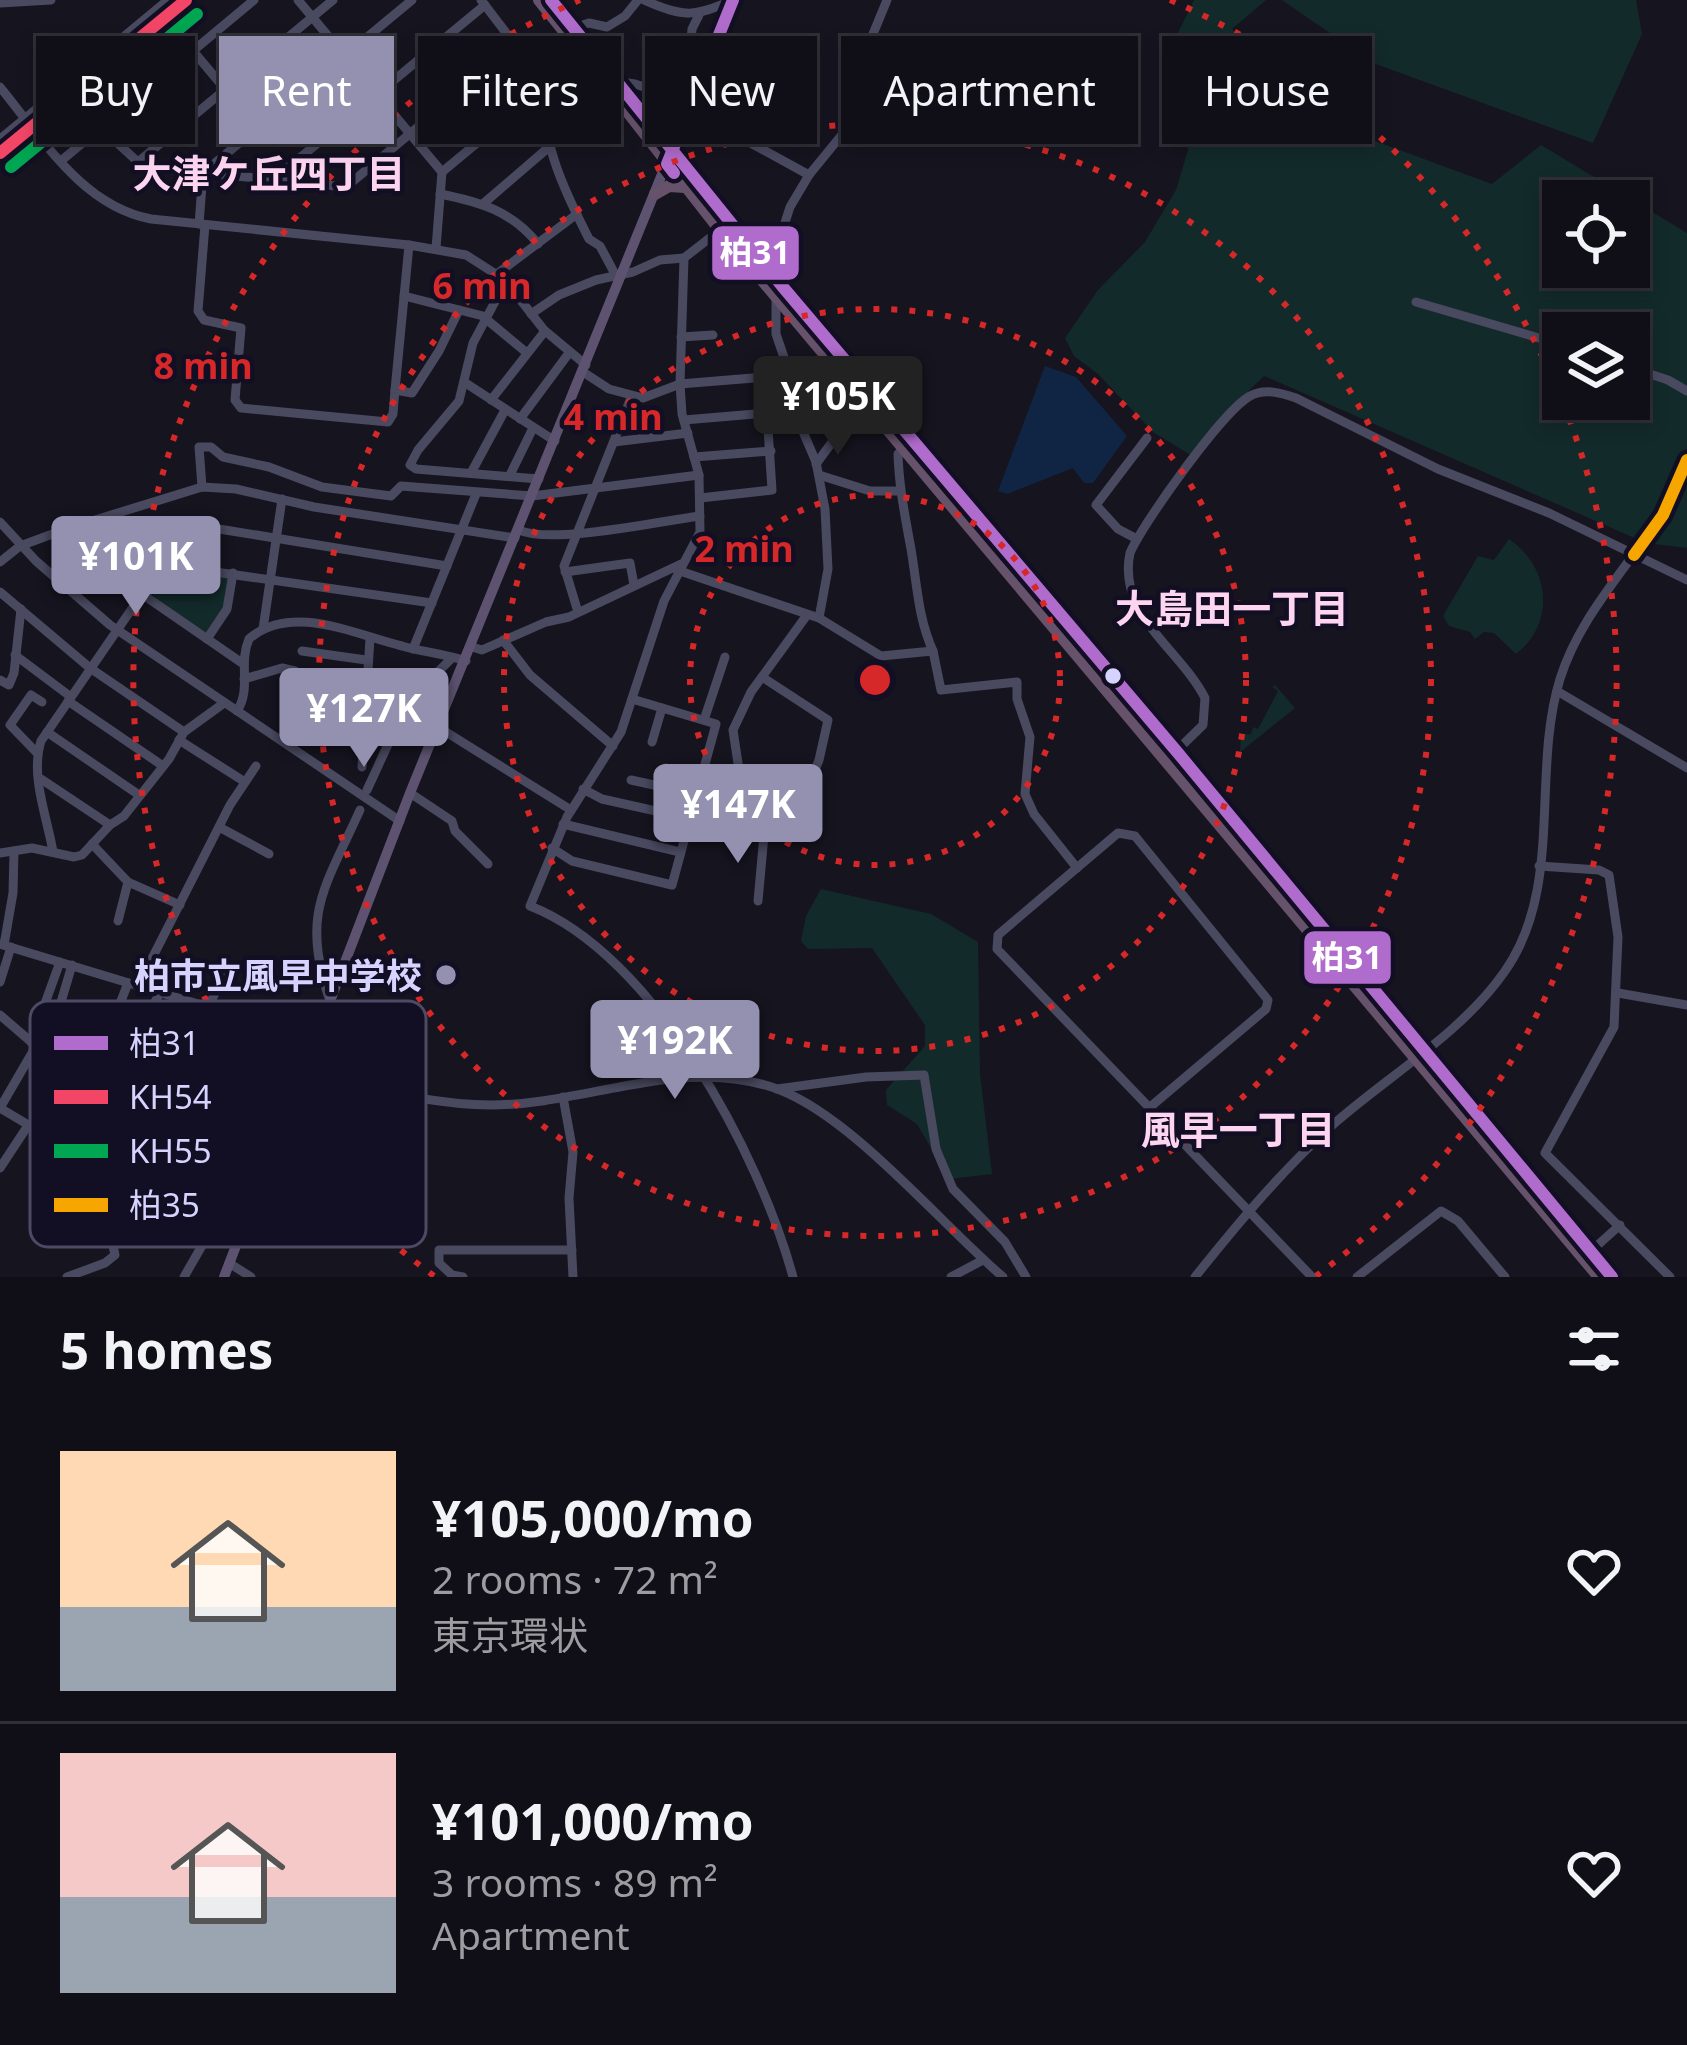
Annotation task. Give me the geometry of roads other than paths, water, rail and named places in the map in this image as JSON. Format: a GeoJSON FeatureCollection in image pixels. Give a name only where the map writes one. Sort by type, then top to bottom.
{"type":"FeatureCollection","features":[{"type":"Feature","properties":{"kind":"highway"},"geometry":{"type":"LineString","coordinates":[[539,0],[570,36]]}},
{"type":"Feature","properties":{"kind":"highway"},"geometry":{"type":"LineString","coordinates":[[551,0],[578,36]]}},
{"type":"Feature","properties":{"kind":"highway"},"geometry":{"type":"LineString","coordinates":[[621,95],[645,121]]}},
{"type":"Feature","properties":{"kind":"highway"},"geometry":{"type":"LineString","coordinates":[[621,97],[1172,756],[1599,1277]]}},
{"type":"Feature","properties":{"kind":"highway"},"geometry":{"type":"LineString","coordinates":[[660,144],[686,188],[720,230],[1172,756]]}},
{"type":"Feature","properties":{"kind":"highway"},"geometry":{"type":"LineString","coordinates":[[655,194],[669,186],[686,188]]}},
{"type":"Feature","properties":{"kind":"highway"},"geometry":{"type":"LineString","coordinates":[[1417,1054],[1612,1277]]}},
{"type":"Feature","properties":{"kind":"main road"},"geometry":{"type":"LineString","coordinates":[[719,36],[734,0]]}},
{"type":"Feature","properties":{"kind":"main road"},"geometry":{"type":"LineString","coordinates":[[330,1001],[410,793],[675,144]]}},
{"type":"Feature","properties":{"kind":"main road"},"geometry":{"type":"LineString","coordinates":[[224,1277],[235,1247]]}},
{"type":"Feature","properties":{"kind":"street"},"geometry":{"type":"LineString","coordinates":[[0,3],[51,0]]}},
{"type":"Feature","properties":{"kind":"street"},"geometry":{"type":"LineString","coordinates":[[0,153],[168,0]]}},
{"type":"Feature","properties":{"kind":"street"},"geometry":{"type":"LineString","coordinates":[[0,139],[29,122],[187,0]]}},
{"type":"Feature","properties":{"kind":"street"},"geometry":{"type":"LineString","coordinates":[[195,49],[254,0]]}},
{"type":"Feature","properties":{"kind":"street"},"geometry":{"type":"LineString","coordinates":[[298,0],[328,36]]}},
{"type":"Feature","properties":{"kind":"street"},"geometry":{"type":"LineString","coordinates":[[290,36],[333,0]]}},
{"type":"Feature","properties":{"kind":"street"},"geometry":{"type":"LineString","coordinates":[[368,36],[412,0]]}},
{"type":"Feature","properties":{"kind":"street"},"geometry":{"type":"LineString","coordinates":[[573,28],[589,22],[607,27],[641,0],[668,11],[699,15],[734,0]]}},
{"type":"Feature","properties":{"kind":"street"},"geometry":{"type":"LineString","coordinates":[[772,274],[790,207],[849,126],[866,51],[887,0]]}},
{"type":"Feature","properties":{"kind":"street"},"geometry":{"type":"LineString","coordinates":[[394,79],[483,3],[507,36]]}},
{"type":"Feature","properties":{"kind":"street"},"geometry":{"type":"LineString","coordinates":[[692,36],[699,15]]}},
{"type":"Feature","properties":{"kind":"street"},"geometry":{"type":"LineString","coordinates":[[195,51],[219,80]]}},
{"type":"Feature","properties":{"kind":"street"},"geometry":{"type":"LineString","coordinates":[[0,87],[88,190],[115,208],[151,219],[466,255],[502,277],[545,331],[584,368],[631,398],[680,384],[790,375]]}},
{"type":"Feature","properties":{"kind":"street"},"geometry":{"type":"LineString","coordinates":[[138,162],[219,95]]}},
{"type":"Feature","properties":{"kind":"street"},"geometry":{"type":"LineString","coordinates":[[394,115],[442,172]]}},
{"type":"Feature","properties":{"kind":"street"},"geometry":{"type":"LineString","coordinates":[[115,144],[138,162],[346,188],[418,126]]}},
{"type":"Feature","properties":{"kind":"street"},"geometry":{"type":"LineString","coordinates":[[62,160],[82,144]]}},
{"type":"Feature","properties":{"kind":"street"},"geometry":{"type":"LineString","coordinates":[[238,144],[203,173],[198,311],[204,320],[241,328],[236,400],[241,408],[388,422],[394,414],[409,245]]}},
{"type":"Feature","properties":{"kind":"street"},"geometry":{"type":"LineString","coordinates":[[273,180],[316,144]]}},
{"type":"Feature","properties":{"kind":"street"},"geometry":{"type":"LineString","coordinates":[[436,248],[442,172],[476,144]]}},
{"type":"Feature","properties":{"kind":"street"},"geometry":{"type":"LineString","coordinates":[[548,144],[577,214],[619,274]]}},
{"type":"Feature","properties":{"kind":"street"},"geometry":{"type":"LineString","coordinates":[[752,144],[809,176]]}},
{"type":"Feature","properties":{"kind":"street"},"geometry":{"type":"LineString","coordinates":[[484,203],[549,147]]}},
{"type":"Feature","properties":{"kind":"street"},"geometry":{"type":"LineString","coordinates":[[440,194],[484,203],[523,224],[538,244]]}},
{"type":"Feature","properties":{"kind":"street"},"geometry":{"type":"LineString","coordinates":[[393,519],[399,489],[418,450],[452,415],[467,359],[502,277],[577,214]]}},
{"type":"Feature","properties":{"kind":"street"},"geometry":{"type":"LineString","coordinates":[[531,314],[559,295],[660,260],[684,258],[720,230]]}},
{"type":"Feature","properties":{"kind":"street"},"geometry":{"type":"LineString","coordinates":[[742,239],[749,234],[782,232]]}},
{"type":"Feature","properties":{"kind":"street"},"geometry":{"type":"LineString","coordinates":[[684,258],[680,384],[699,475],[700,532],[679,567],[613,746],[563,824],[530,906],[562,921],[624,974],[667,1024],[703,1076],[750,1161],[780,1230],[793,1277]]}},
{"type":"Feature","properties":{"kind":"street"},"geometry":{"type":"LineString","coordinates":[[404,296],[487,318],[527,353]]}},
{"type":"Feature","properties":{"kind":"street"},"geometry":{"type":"LineString","coordinates":[[748,830],[733,730],[763,676],[814,616],[829,557],[818,469],[795,413],[790,375],[776,334],[776,296]]}},
{"type":"Feature","properties":{"kind":"street"},"geometry":{"type":"LineString","coordinates":[[1416,302],[1542,339]]}},
{"type":"Feature","properties":{"kind":"street"},"geometry":{"type":"LineString","coordinates":[[395,390],[412,393],[459,310]]}},
{"type":"Feature","properties":{"kind":"street"},"geometry":{"type":"LineString","coordinates":[[491,400],[545,331]]}},
{"type":"Feature","properties":{"kind":"street"},"geometry":{"type":"LineString","coordinates":[[681,337],[713,335]]}},
{"type":"Feature","properties":{"kind":"street"},"geometry":{"type":"LineString","coordinates":[[520,419],[569,353]]}},
{"type":"Feature","properties":{"kind":"street"},"geometry":{"type":"LineString","coordinates":[[1650,374],[1687,391]]}},
{"type":"Feature","properties":{"kind":"street"},"geometry":{"type":"LineString","coordinates":[[464,382],[555,440]]}},
{"type":"Feature","properties":{"kind":"street"},"geometry":{"type":"LineString","coordinates":[[1172,756],[1203,725],[1205,698],[1132,598],[1126,574],[1137,538],[1251,395],[1274,392],[1296,398],[1438,469],[1550,513],[1687,580]]}},
{"type":"Feature","properties":{"kind":"street"},"geometry":{"type":"LineString","coordinates":[[578,612],[565,572],[631,398]]}},
{"type":"Feature","properties":{"kind":"street"},"geometry":{"type":"LineString","coordinates":[[818,469],[863,400]]}},
{"type":"Feature","properties":{"kind":"street"},"geometry":{"type":"LineString","coordinates":[[470,473],[506,410]]}},
{"type":"Feature","properties":{"kind":"street"},"geometry":{"type":"LineString","coordinates":[[684,420],[767,413],[774,487],[768,493],[700,498]]}},
{"type":"Feature","properties":{"kind":"street"},"geometry":{"type":"LineString","coordinates":[[510,475],[533,428]]}},
{"type":"Feature","properties":{"kind":"street"},"geometry":{"type":"LineString","coordinates":[[614,442],[688,433]]}},
{"type":"Feature","properties":{"kind":"street"},"geometry":{"type":"LineString","coordinates":[[1137,538],[1118,529],[1096,505],[1147,438]]}},
{"type":"Feature","properties":{"kind":"street"},"geometry":{"type":"LineString","coordinates":[[202,487],[199,448],[211,447],[223,458],[269,467],[325,487],[391,496],[399,489],[532,496],[699,475]]}},
{"type":"Feature","properties":{"kind":"street"},"geometry":{"type":"LineString","coordinates":[[904,448],[898,454],[899,491],[916,599],[941,690],[1019,684],[1017,699],[1030,737],[1025,794],[1034,814],[1077,868]]}},
{"type":"Feature","properties":{"kind":"street"},"geometry":{"type":"LineString","coordinates":[[694,457],[770,451]]}},
{"type":"Feature","properties":{"kind":"street"},"geometry":{"type":"LineString","coordinates":[[1195,1277],[1297,1158],[1482,1000],[1508,969],[1529,926],[1557,691],[1583,626],[1663,515],[1687,460]]}},
{"type":"Feature","properties":{"kind":"street"},"geometry":{"type":"LineString","coordinates":[[412,466],[539,478]]}},
{"type":"Feature","properties":{"kind":"street"},"geometry":{"type":"LineString","coordinates":[[818,469],[870,491],[899,491]]}},
{"type":"Feature","properties":{"kind":"street"},"geometry":{"type":"LineString","coordinates":[[0,562],[20,546],[202,487],[236,489],[393,519],[530,535],[700,516]]}},
{"type":"Feature","properties":{"kind":"street"},"geometry":{"type":"LineString","coordinates":[[413,650],[476,494]]}},
{"type":"Feature","properties":{"kind":"street"},"geometry":{"type":"LineString","coordinates":[[263,629],[282,499]]}},
{"type":"Feature","properties":{"kind":"street"},"geometry":{"type":"LineString","coordinates":[[0,522],[71,594],[117,630],[400,820]]}},
{"type":"Feature","properties":{"kind":"street"},"geometry":{"type":"LineString","coordinates":[[66,529],[142,595],[242,663]]}},
{"type":"Feature","properties":{"kind":"street"},"geometry":{"type":"LineString","coordinates":[[98,560],[196,531],[220,529],[447,566]]}},
{"type":"Feature","properties":{"kind":"street"},"geometry":{"type":"LineString","coordinates":[[565,572],[630,563],[634,585]]}},
{"type":"Feature","properties":{"kind":"street"},"geometry":{"type":"LineString","coordinates":[[472,647],[482,650],[679,567],[814,616],[881,656],[933,651]]}},
{"type":"Feature","properties":{"kind":"street"},"geometry":{"type":"LineString","coordinates":[[53,852],[40,801],[37,753],[142,595],[189,574],[233,573],[432,603]]}},
{"type":"Feature","properties":{"kind":"street"},"geometry":{"type":"LineString","coordinates":[[207,639],[227,609],[233,573]]}},
{"type":"Feature","properties":{"kind":"street"},"geometry":{"type":"LineString","coordinates":[[0,592],[90,668],[245,782]]}},
{"type":"Feature","properties":{"kind":"street"},"geometry":{"type":"LineString","coordinates":[[0,680],[8,685],[21,609]]}},
{"type":"Feature","properties":{"kind":"street"},"geometry":{"type":"LineString","coordinates":[[237,711],[245,698],[242,663],[249,639],[263,629],[295,622],[353,630],[466,662]]}},
{"type":"Feature","properties":{"kind":"street"},"geometry":{"type":"LineString","coordinates":[[362,767],[370,638]]}},
{"type":"Feature","properties":{"kind":"street"},"geometry":{"type":"LineString","coordinates":[[503,640],[530,675],[613,746]]}},
{"type":"Feature","properties":{"kind":"street"},"geometry":{"type":"LineString","coordinates":[[302,651],[366,660]]}},
{"type":"Feature","properties":{"kind":"street"},"geometry":{"type":"LineString","coordinates":[[15,655],[163,766]]}},
{"type":"Feature","properties":{"kind":"street"},"geometry":{"type":"LineString","coordinates":[[704,720],[725,657]]}},
{"type":"Feature","properties":{"kind":"street"},"geometry":{"type":"LineString","coordinates":[[367,790],[407,701],[452,658]]}},
{"type":"Feature","properties":{"kind":"street"},"geometry":{"type":"LineString","coordinates":[[244,679],[282,668],[295,671],[295,686],[368,699]]}},
{"type":"Feature","properties":{"kind":"street"},"geometry":{"type":"LineString","coordinates":[[745,810],[795,820],[819,760],[828,720],[763,676]]}},
{"type":"Feature","properties":{"kind":"street"},"geometry":{"type":"LineString","coordinates":[[1557,691],[1687,768]]}},
{"type":"Feature","properties":{"kind":"street"},"geometry":{"type":"LineString","coordinates":[[37,753],[10,725],[31,694],[42,702]]}},
{"type":"Feature","properties":{"kind":"street"},"geometry":{"type":"LineString","coordinates":[[552,848],[572,861],[672,885],[716,724],[632,699]]}},
{"type":"Feature","properties":{"kind":"street"},"geometry":{"type":"LineString","coordinates":[[0,854],[32,848],[74,857],[124,816],[196,720],[224,703]]}},
{"type":"Feature","properties":{"kind":"street"},"geometry":{"type":"LineString","coordinates":[[652,742],[662,708]]}},
{"type":"Feature","properties":{"kind":"street"},"geometry":{"type":"LineString","coordinates":[[438,727],[571,810]]}},
{"type":"Feature","properties":{"kind":"street"},"geometry":{"type":"LineString","coordinates":[[47,732],[139,795]]}},
{"type":"Feature","properties":{"kind":"street"},"geometry":{"type":"LineString","coordinates":[[125,1001],[256,766]]}},
{"type":"Feature","properties":{"kind":"street"},"geometry":{"type":"LineString","coordinates":[[666,768],[700,777]]}},
{"type":"Feature","properties":{"kind":"street"},"geometry":{"type":"LineString","coordinates":[[41,779],[110,825]]}},
{"type":"Feature","properties":{"kind":"street"},"geometry":{"type":"LineString","coordinates":[[631,780],[695,794]]}},
{"type":"Feature","properties":{"kind":"street"},"geometry":{"type":"LineString","coordinates":[[584,789],[602,800],[764,835],[758,901]]}},
{"type":"Feature","properties":{"kind":"street"},"geometry":{"type":"LineString","coordinates":[[410,793],[452,821],[454,831],[488,864]]}},
{"type":"Feature","properties":{"kind":"street"},"geometry":{"type":"LineString","coordinates":[[327,1001],[315,943],[317,907],[360,810]]}},
{"type":"Feature","properties":{"kind":"street"},"geometry":{"type":"LineString","coordinates":[[563,824],[680,852]]}},
{"type":"Feature","properties":{"kind":"street"},"geometry":{"type":"LineString","coordinates":[[219,827],[269,854]]}},
{"type":"Feature","properties":{"kind":"street"},"geometry":{"type":"LineString","coordinates":[[1149,1108],[1266,1009],[1267,993],[1136,836],[1118,833],[998,935],[995,945],[1149,1108],[1312,1277]]}},
{"type":"Feature","properties":{"kind":"street"},"geometry":{"type":"LineString","coordinates":[[92,844],[128,881],[180,905]]}},
{"type":"Feature","properties":{"kind":"street"},"geometry":{"type":"LineString","coordinates":[[0,982],[14,851]]}},
{"type":"Feature","properties":{"kind":"street"},"geometry":{"type":"LineString","coordinates":[[1539,866],[1599,870],[1611,877],[1618,937],[1618,993],[1608,1042],[1545,1153],[1670,1277]]}},
{"type":"Feature","properties":{"kind":"street"},"geometry":{"type":"LineString","coordinates":[[118,921],[128,881]]}},
{"type":"Feature","properties":{"kind":"street"},"geometry":{"type":"LineString","coordinates":[[5,946],[188,1001]]}},
{"type":"Feature","properties":{"kind":"street"},"geometry":{"type":"LineString","coordinates":[[48,1001],[60,962]]}},
{"type":"Feature","properties":{"kind":"street"},"geometry":{"type":"LineString","coordinates":[[61,1001],[72,965]]}},
{"type":"Feature","properties":{"kind":"street"},"geometry":{"type":"LineString","coordinates":[[211,1001],[226,972]]}},
{"type":"Feature","properties":{"kind":"street"},"geometry":{"type":"LineString","coordinates":[[155,1001],[160,993]]}},
{"type":"Feature","properties":{"kind":"street"},"geometry":{"type":"LineString","coordinates":[[1618,993],[1687,1005]]}},
{"type":"Feature","properties":{"kind":"street"},"geometry":{"type":"LineString","coordinates":[[174,997],[176,1001]]}},
{"type":"Feature","properties":{"kind":"street"},"geometry":{"type":"LineString","coordinates":[[0,1015],[30,1041]]}},
{"type":"Feature","properties":{"kind":"street"},"geometry":{"type":"LineString","coordinates":[[30,1052],[0,1108],[30,1128]]}},
{"type":"Feature","properties":{"kind":"street"},"geometry":{"type":"LineString","coordinates":[[426,1096],[462,1103],[528,1103],[703,1076],[777,1089],[845,1130],[1003,1277]]}},
{"type":"Feature","properties":{"kind":"street"},"geometry":{"type":"LineString","coordinates":[[777,1089],[866,1077],[924,1076],[936,1149],[953,1189],[1005,1242],[1026,1277]]}},
{"type":"Feature","properties":{"kind":"street"},"geometry":{"type":"LineString","coordinates":[[563,1097],[573,1152],[569,1198],[572,1277]]}},
{"type":"Feature","properties":{"kind":"street"},"geometry":{"type":"LineString","coordinates":[[0,1168],[27,1127]]}},
{"type":"Feature","properties":{"kind":"street"},"geometry":{"type":"LineString","coordinates":[[1357,1277],[1441,1211],[1458,1221],[1505,1277]]}},
{"type":"Feature","properties":{"kind":"street"},"geometry":{"type":"LineString","coordinates":[[1590,1252],[1620,1225]]}},
{"type":"Feature","properties":{"kind":"street"},"geometry":{"type":"LineString","coordinates":[[67,1277],[105,1264],[115,1256],[113,1247]]}},
{"type":"Feature","properties":{"kind":"street"},"geometry":{"type":"LineString","coordinates":[[184,1277],[201,1247]]}},
{"type":"Feature","properties":{"kind":"street"},"geometry":{"type":"LineString","coordinates":[[463,1277],[452,1275],[439,1263],[439,1250],[572,1250]]}},
{"type":"Feature","properties":{"kind":"street"},"geometry":{"type":"LineString","coordinates":[[951,1277],[982,1260]]}},
{"type":"Feature","properties":{"kind":"street"},"geometry":{"type":"LineString","coordinates":[[229,1263],[251,1277]]}},
{"type":"Feature","properties":{"kind":"water"},"geometry":{"type":"Polygon","coordinates":[[[1045,366],[1076,377],[1127,436],[1093,483],[1084,483],[1073,468],[1007,494],[998,491],[1045,366]]]}},
{"type":"Feature","properties":{"kind":"place","name":"柏市立風早中学校"},"geometry":{"type":"Point","coordinates":[446,975]}},
{"type":"Feature","properties":{"kind":"district","name":"大津ケ丘四丁目"},"geometry":{"type":"Point","coordinates":[269,172]}},
{"type":"Feature","properties":{"kind":"district","name":"大島田一丁目"},"geometry":{"type":"Point","coordinates":[1232,607]}},
{"type":"Feature","properties":{"kind":"district","name":"風早一丁目"},"geometry":{"type":"Point","coordinates":[1238,1128]}}]}
